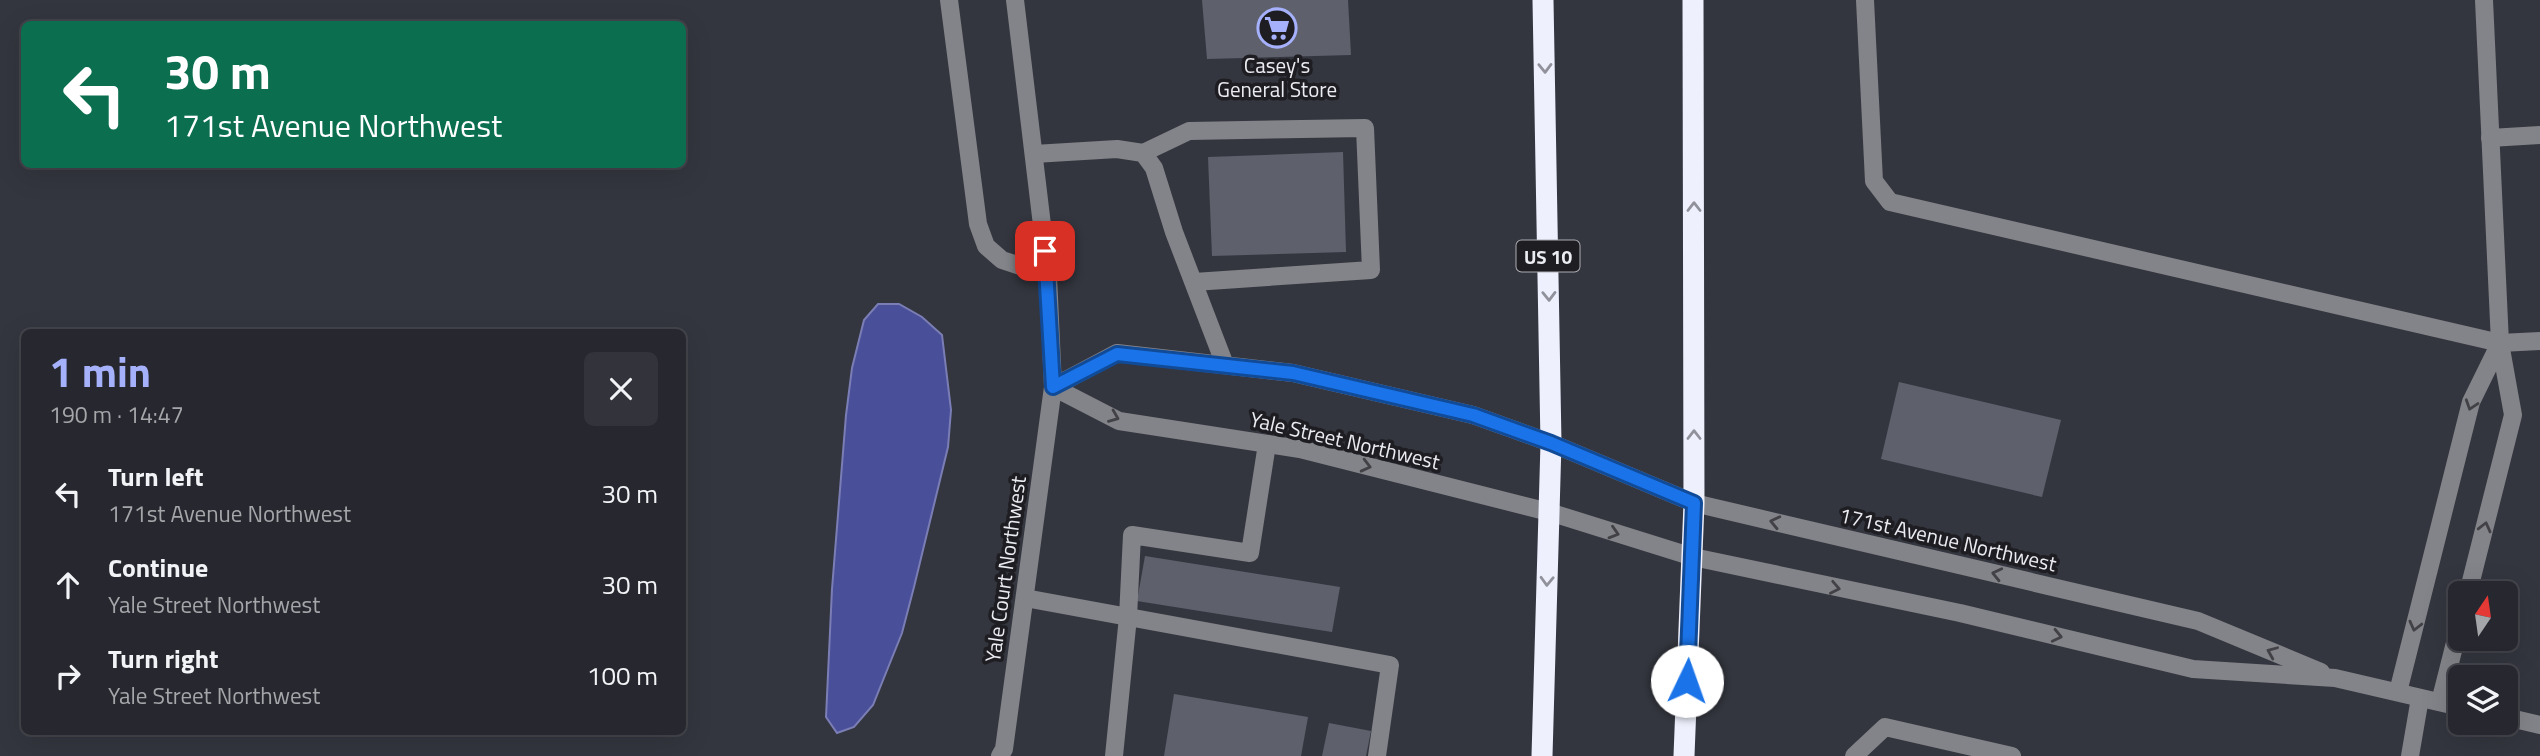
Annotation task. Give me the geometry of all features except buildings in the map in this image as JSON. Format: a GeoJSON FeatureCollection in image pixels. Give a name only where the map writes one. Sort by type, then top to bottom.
{"type":"FeatureCollection","features":[{"type":"Feature","properties":{"kind":"highway","name":"US 10"},"geometry":{"type":"LineString","coordinates":[[1542,756],[1551,443],[1544,0]]}},
{"type":"Feature","properties":{"kind":"highway"},"geometry":{"type":"LineString","coordinates":[[1684,756],[1694,503],[1693,0]]}},
{"type":"Feature","properties":{"kind":"street"},"geometry":{"type":"LineString","coordinates":[[949,0],[978,224],[986,246],[1002,260],[1048,275]]}},
{"type":"Feature","properties":{"kind":"street"},"geometry":{"type":"LineString","coordinates":[[1015,0],[1048,275],[1053,387],[1117,354],[1225,365],[1293,373],[1460,412],[1551,443]]}},
{"type":"Feature","properties":{"kind":"street"},"geometry":{"type":"LineString","coordinates":[[1865,0],[1874,181],[1890,202],[2500,343],[2540,341]]}},
{"type":"Feature","properties":{"kind":"street"},"geometry":{"type":"LineString","coordinates":[[2471,581],[2513,415],[2500,343],[2484,0]]}},
{"type":"Feature","properties":{"kind":"street"},"geometry":{"type":"LineString","coordinates":[[1034,154],[1116,149],[1143,153],[1188,131],[1365,128],[1371,270],[1194,282]]}},
{"type":"Feature","properties":{"kind":"street"},"geometry":{"type":"LineString","coordinates":[[2490,138],[2540,135]]}},
{"type":"Feature","properties":{"kind":"street"},"geometry":{"type":"LineString","coordinates":[[1143,153],[1154,168],[1165,206],[1225,365]]}},
{"type":"Feature","properties":{"kind":"street"},"geometry":{"type":"LineString","coordinates":[[2398,692],[2471,402],[2500,343]]}},
{"type":"Feature","properties":{"kind":"street","name":"Yale Street Northwest"},"geometry":{"type":"LineString","coordinates":[[1053,387],[1119,421],[1300,449],[1549,512]]}},
{"type":"Feature","properties":{"kind":"street","name":"Yale Court Northwest"},"geometry":{"type":"LineString","coordinates":[[1000,756],[1004,750],[1053,387]]}},
{"type":"Feature","properties":{"kind":"street","name":"171st Avenue Northwest"},"geometry":{"type":"LineString","coordinates":[[1551,443],[1694,503],[2198,621],[2335,678]]}},
{"type":"Feature","properties":{"kind":"street"},"geometry":{"type":"LineString","coordinates":[[1114,756],[1128,617],[1132,535],[1250,553],[1267,444]]}},
{"type":"Feature","properties":{"kind":"street","name":"171st Avenue Northwest"},"geometry":{"type":"LineString","coordinates":[[1549,512],[1693,557],[1960,613],[2193,668],[2335,678],[2448,704]]}},
{"type":"Feature","properties":{"kind":"street"},"geometry":{"type":"LineString","coordinates":[[1025,598],[1390,665],[1377,756]]}},
{"type":"Feature","properties":{"kind":"street"},"geometry":{"type":"LineString","coordinates":[[2440,702],[2453,651]]}},
{"type":"Feature","properties":{"kind":"street"},"geometry":{"type":"LineString","coordinates":[[2410,756],[2420,698]]}},
{"type":"Feature","properties":{"kind":"street"},"geometry":{"type":"LineString","coordinates":[[2518,720],[2540,725]]}},
{"type":"Feature","properties":{"kind":"street"},"geometry":{"type":"LineString","coordinates":[[1854,756],[1885,727],[2012,756]]}},
{"type":"Feature","properties":{"kind":"shaded area"},"geometry":{"type":"Polygon","coordinates":[[[878,304],[899,304],[922,317],[942,335],[951,410],[948,447],[902,633],[873,705],[854,727],[837,733],[826,717],[832,589],[846,415],[852,368],[864,320],[878,304]]]}},
{"type":"Feature","properties":{"kind":"place","name":"Casey's General Store"},"geometry":{"type":"Point","coordinates":[1277,28]}},
{"type":"Feature","properties":{"kind":"route"},"geometry":{"type":"LineString","coordinates":[[1045,251],[1053,387],[1117,354],[1293,373],[1473,415],[1551,443],[1694,503],[1687,681]]}}]}
